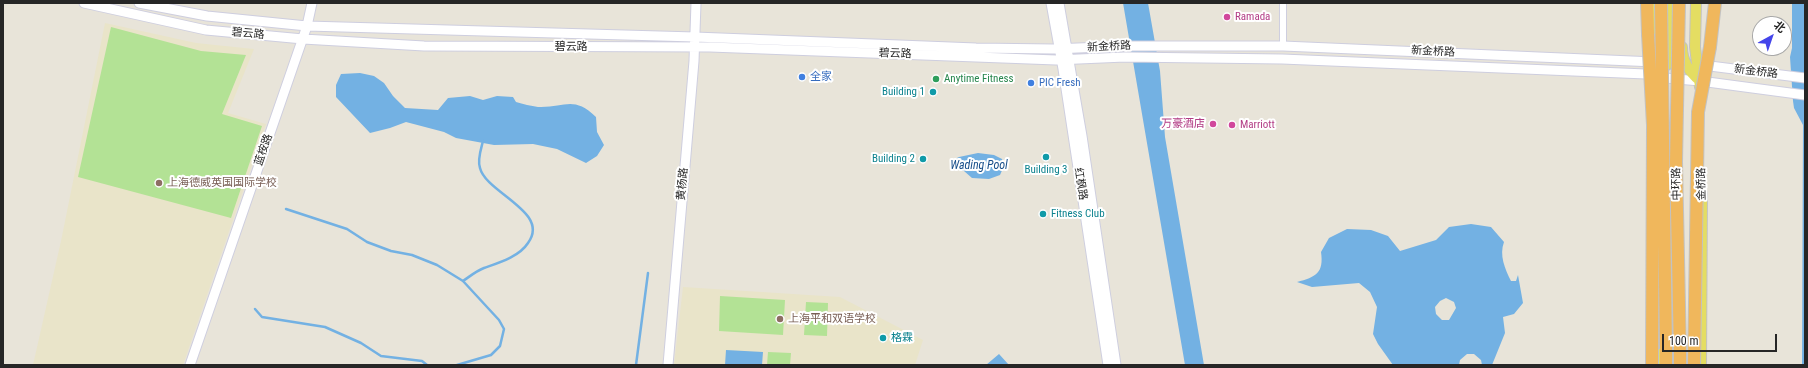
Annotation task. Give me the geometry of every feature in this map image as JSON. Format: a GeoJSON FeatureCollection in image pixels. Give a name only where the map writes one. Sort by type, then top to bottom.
{"type":"FeatureCollection","features":[{"type":"Feature","properties":{"kind":"highway"},"geometry":{"type":"LineString","coordinates":[[1647,3],[1653,125]]}},
{"type":"Feature","properties":{"kind":"highway"},"geometry":{"type":"LineString","coordinates":[[1652,365],[1653,125],[1660,3]]}},
{"type":"Feature","properties":{"kind":"highway","name":"中环路"},"geometry":{"type":"LineString","coordinates":[[1660,3],[1666,365]]}},
{"type":"Feature","properties":{"kind":"highway","name":"中环路"},"geometry":{"type":"LineString","coordinates":[[1680,3],[1676,162],[1680,365]]}},
{"type":"Feature","properties":{"kind":"highway"},"geometry":{"type":"LineString","coordinates":[[1694,365],[1698,112],[1710,47],[1715,3]]}},
{"type":"Feature","properties":{"kind":"main road"},"geometry":{"type":"LineString","coordinates":[[1654,3],[1654,62],[1666,78]]}},
{"type":"Feature","properties":{"kind":"main road"},"geometry":{"type":"LineString","coordinates":[[1658,365],[1660,213],[1668,62],[1668,3]]}},
{"type":"Feature","properties":{"kind":"main road"},"geometry":{"type":"LineString","coordinates":[[1680,3],[1682,53],[1685,63],[1691,73],[1700,81]]}},
{"type":"Feature","properties":{"kind":"main road","name":"金桥路"},"geometry":{"type":"LineString","coordinates":[[1696,3],[1696,47],[1700,81],[1703,222],[1701,365]]}},
{"type":"Feature","properties":{"kind":"street","name":"碧云路"},"geometry":{"type":"LineString","coordinates":[[84,3],[206,30],[303,39],[424,46],[694,47],[1065,60]]}},
{"type":"Feature","properties":{"kind":"street","name":"碧云路"},"geometry":{"type":"LineString","coordinates":[[139,3],[207,16],[307,26],[695,37],[976,48],[1063,48]]}},
{"type":"Feature","properties":{"kind":"street","name":"蓝桉路"},"geometry":{"type":"LineString","coordinates":[[190,365],[303,39],[312,3]]}},
{"type":"Feature","properties":{"kind":"street","name":"黄杨路"},"geometry":{"type":"LineString","coordinates":[[668,365],[695,37],[696,3]]}},
{"type":"Feature","properties":{"kind":"street","name":"红枫路"},"geometry":{"type":"LineString","coordinates":[[1052,3],[1063,48],[1116,365]]}},
{"type":"Feature","properties":{"kind":"street","name":"红枫路"},"geometry":{"type":"LineString","coordinates":[[1059,3],[1063,48]]}},
{"type":"Feature","properties":{"kind":"street"},"geometry":{"type":"LineString","coordinates":[[1283,3],[1283,46]]}},
{"type":"Feature","properties":{"kind":"street","name":"新金桥路"},"geometry":{"type":"LineString","coordinates":[[1063,48],[1124,46],[1283,46],[1685,63],[1805,78]]}},
{"type":"Feature","properties":{"kind":"street","name":"新金桥路"},"geometry":{"type":"LineString","coordinates":[[1065,60],[1125,57],[1282,59],[1646,74],[1666,78],[1805,95]]}},
{"type":"Feature","properties":{"kind":"street","name":"红枫路"},"geometry":{"type":"LineString","coordinates":[[1065,60],[1108,365]]}},
{"type":"Feature","properties":{"kind":"shaded area","name":"上海德威英国国际学校"},"geometry":{"type":"Polygon","coordinates":[[[105,23],[196,43],[254,49],[228,113],[266,124],[183,365],[33,365],[61,241],[105,23]]]}},
{"type":"Feature","properties":{"kind":"shaded area","name":"上海平和双语学校"},"geometry":{"type":"Polygon","coordinates":[[[683,287],[840,297],[923,340],[915,365],[674,365],[683,287]]]}},
{"type":"Feature","properties":{"kind":"green space"},"geometry":{"type":"Polygon","coordinates":[[[111,27],[201,51],[246,55],[222,114],[262,126],[231,218],[78,177],[111,27]]]}},
{"type":"Feature","properties":{"kind":"green space"},"geometry":{"type":"Polygon","coordinates":[[[720,296],[785,300],[783,335],[719,331],[720,296]]]}},
{"type":"Feature","properties":{"kind":"green space"},"geometry":{"type":"Polygon","coordinates":[[[806,302],[828,303],[827,336],[804,335],[806,302]]]}},
{"type":"Feature","properties":{"kind":"green space"},"geometry":{"type":"Polygon","coordinates":[[[768,352],[791,353],[790,365],[767,365],[768,352]]]}},
{"type":"Feature","properties":{"kind":"water"},"geometry":{"type":"Polygon","coordinates":[[[1123,3],[1148,3],[1160,71],[1165,137],[1204,365],[1185,365],[1123,3]]]}},
{"type":"Feature","properties":{"kind":"water"},"geometry":{"type":"Polygon","coordinates":[[[1792,3],[1805,3],[1805,365],[1802,365],[1803,125],[1794,108],[1793,101],[1790,57],[1792,56],[1792,3]]]}},
{"type":"Feature","properties":{"kind":"water"},"geometry":{"type":"Polygon","coordinates":[[[360,73],[374,76],[384,83],[393,96],[405,108],[438,110],[448,98],[470,96],[483,100],[497,96],[513,97],[516,102],[538,107],[575,104],[588,110],[596,117],[597,132],[604,145],[597,156],[586,163],[557,149],[533,144],[494,145],[456,138],[444,132],[406,122],[370,133],[336,97],[336,85],[341,74],[360,73]]]}},
{"type":"Feature","properties":{"kind":"water","name":"Wading Pool"},"geometry":{"type":"Polygon","coordinates":[[[978,153],[994,155],[1002,159],[1004,166],[1000,175],[989,179],[972,178],[954,165],[955,159],[959,157],[978,153]]]}},
{"type":"Feature","properties":{"kind":"water"},"geometry":{"type":"Polygon","coordinates":[[[1471,224],[1491,227],[1504,242],[1502,257],[1511,281],[1516,281],[1518,275],[1523,303],[1514,314],[1503,317],[1505,333],[1492,365],[1482,365],[1481,360],[1474,354],[1467,354],[1460,360],[1459,365],[1393,365],[1378,344],[1373,334],[1377,307],[1370,292],[1359,283],[1312,287],[1297,282],[1314,276],[1317,273],[1321,265],[1321,252],[1329,238],[1347,229],[1371,230],[1388,236],[1400,251],[1436,240],[1449,227],[1471,224]],[[1446,298],[1440,301],[1435,307],[1436,314],[1442,320],[1449,320],[1456,308],[1454,302],[1446,298]]]}},
{"type":"Feature","properties":{"kind":"water"},"geometry":{"type":"Polygon","coordinates":[[[726,350],[763,352],[762,365],[725,365],[726,350]]]}},
{"type":"Feature","properties":{"kind":"water"},"geometry":{"type":"Polygon","coordinates":[[[999,354],[1009,365],[986,365],[999,354]]]}},
{"type":"Feature","properties":{"kind":"waterway"},"geometry":{"type":"LineString","coordinates":[[463,281],[481,269],[514,256],[528,243],[533,232],[531,222],[525,212],[493,186],[485,177],[480,168],[479,162],[483,141]]}},
{"type":"Feature","properties":{"kind":"waterway"},"geometry":{"type":"LineString","coordinates":[[286,209],[347,229],[367,242],[391,251],[412,255],[437,265],[463,281],[499,320],[504,329],[500,346],[491,355],[457,365]]}},
{"type":"Feature","properties":{"kind":"waterway"},"geometry":{"type":"LineString","coordinates":[[636,365],[648,273]]}},
{"type":"Feature","properties":{"kind":"waterway"},"geometry":{"type":"LineString","coordinates":[[255,309],[262,317],[325,327],[361,343],[381,356],[422,361],[427,365]]}},
{"type":"Feature","properties":{"kind":"place","name":"Ramada"},"geometry":{"type":"Point","coordinates":[1227,17]}},
{"type":"Feature","properties":{"kind":"place","name":"全家"},"geometry":{"type":"Point","coordinates":[802,77]}},
{"type":"Feature","properties":{"kind":"place","name":"Anytime Fitness"},"geometry":{"type":"Point","coordinates":[936,79]}},
{"type":"Feature","properties":{"kind":"place","name":"PIC Fresh"},"geometry":{"type":"Point","coordinates":[1031,83]}},
{"type":"Feature","properties":{"kind":"place","name":"Building 1"},"geometry":{"type":"Point","coordinates":[933,92]}},
{"type":"Feature","properties":{"kind":"place","name":"万豪酒店"},"geometry":{"type":"Point","coordinates":[1213,124]}},
{"type":"Feature","properties":{"kind":"place","name":"Marriott"},"geometry":{"type":"Point","coordinates":[1232,125]}},
{"type":"Feature","properties":{"kind":"place","name":"Building 3"},"geometry":{"type":"Point","coordinates":[1046,157]}},
{"type":"Feature","properties":{"kind":"place","name":"Building 2"},"geometry":{"type":"Point","coordinates":[923,159]}},
{"type":"Feature","properties":{"kind":"place","name":"上海德威英国国际学校"},"geometry":{"type":"Point","coordinates":[159,183]}},
{"type":"Feature","properties":{"kind":"place","name":"Fitness Club"},"geometry":{"type":"Point","coordinates":[1043,214]}},
{"type":"Feature","properties":{"kind":"place","name":"上海平和双语学校"},"geometry":{"type":"Point","coordinates":[780,319]}},
{"type":"Feature","properties":{"kind":"place","name":"格霖"},"geometry":{"type":"Point","coordinates":[883,338]}}]}
